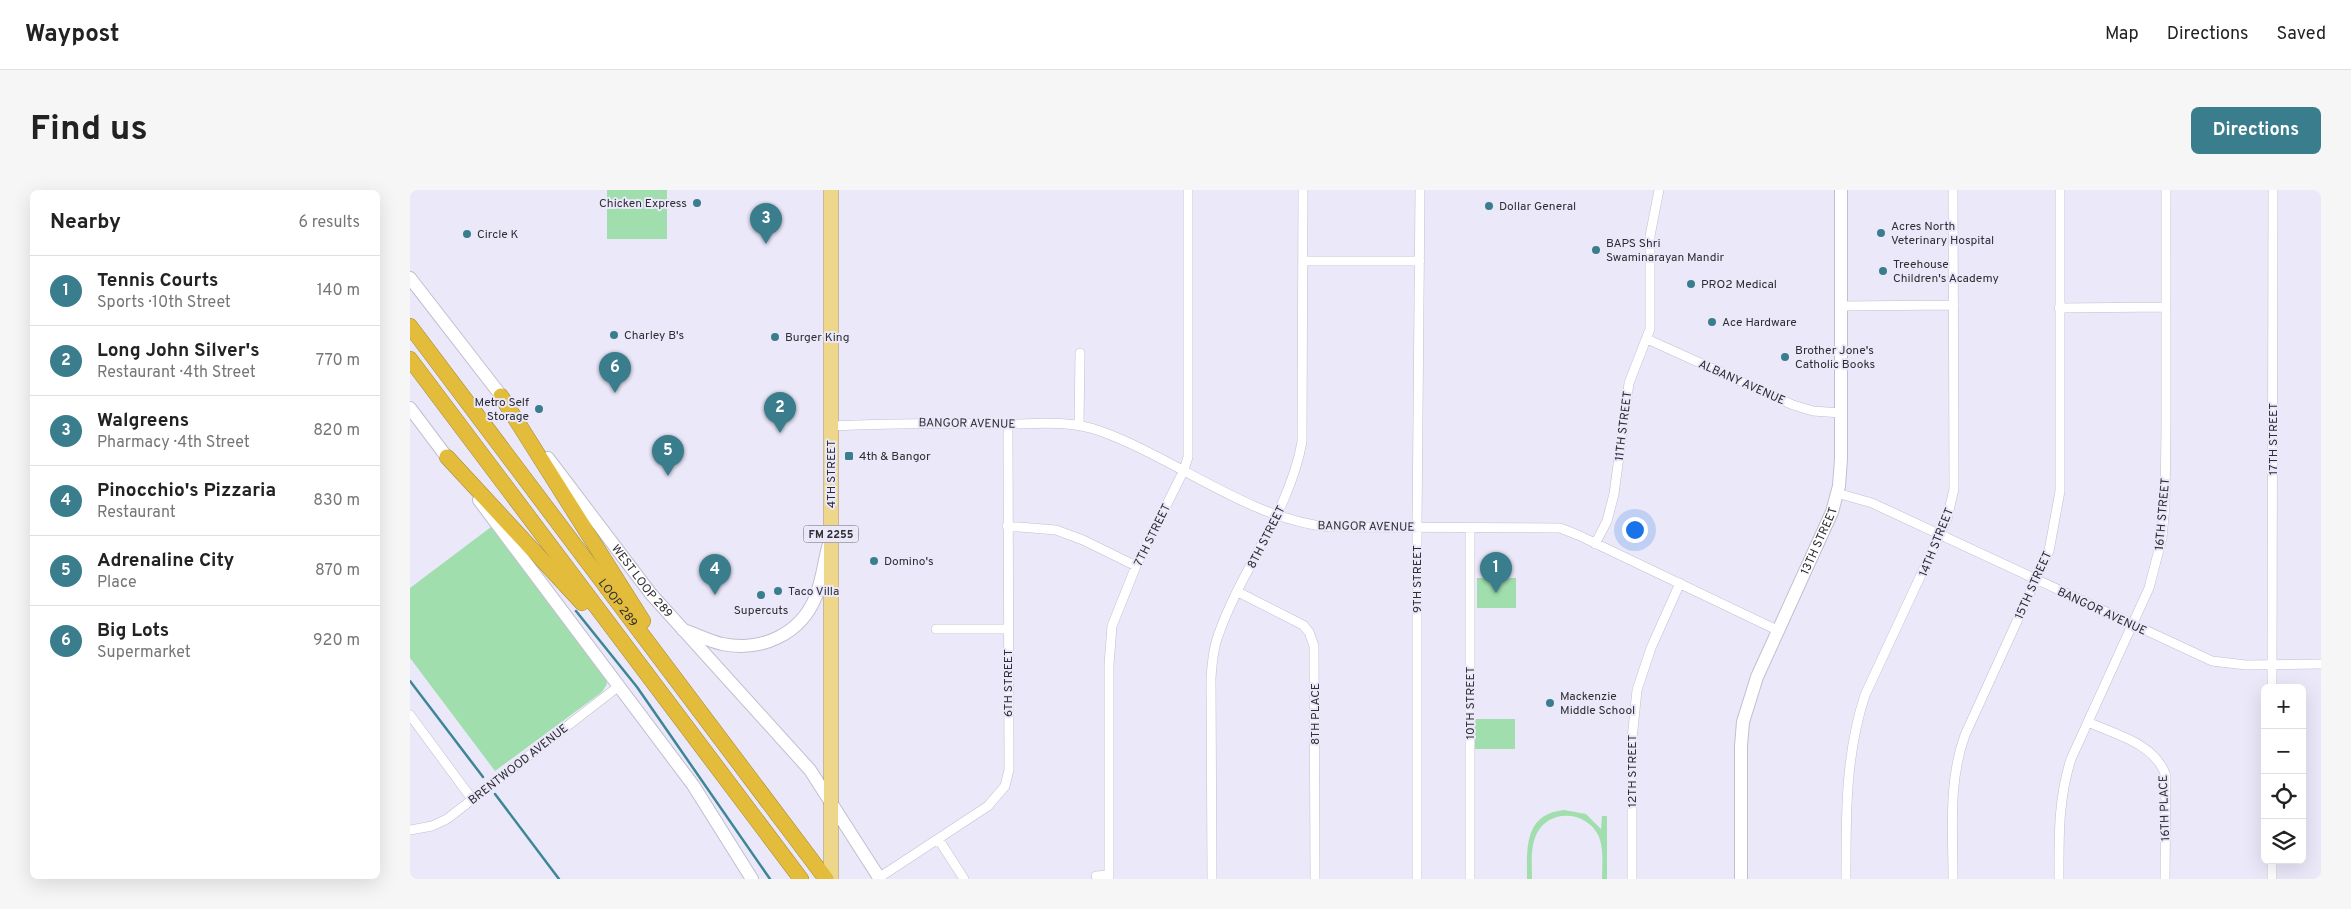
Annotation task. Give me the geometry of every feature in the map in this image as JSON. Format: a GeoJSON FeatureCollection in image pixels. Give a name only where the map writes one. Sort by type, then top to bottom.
{"type":"FeatureCollection","features":[{"type":"Feature","properties":{"kind":"highway","name":"LOOP 289"},"geometry":{"type":"LineString","coordinates":[[410,326],[826,879]]}},
{"type":"Feature","properties":{"kind":"highway","name":"LOOP 289"},"geometry":{"type":"LineString","coordinates":[[410,360],[801,879]]}},
{"type":"Feature","properties":{"kind":"highway"},"geometry":{"type":"LineString","coordinates":[[501,396],[689,697]]}},
{"type":"Feature","properties":{"kind":"highway"},"geometry":{"type":"LineString","coordinates":[[447,458],[565,585],[611,640],[658,689]]}},
{"type":"Feature","properties":{"kind":"main road","name":"4TH STREET"},"geometry":{"type":"LineString","coordinates":[[831,190],[831,879]]}},
{"type":"Feature","properties":{"kind":"main road","name":"13TH STREET"},"geometry":{"type":"LineString","coordinates":[[1741,879],[1740,774],[1743,722],[1757,677],[1828,523],[1837,493],[1841,466],[1840,190]]}},
{"type":"Feature","properties":{"kind":"main road","name":"WEST LOOP 289"},"geometry":{"type":"LineString","coordinates":[[410,278],[638,579],[681,629],[810,770],[880,878]]}},
{"type":"Feature","properties":{"kind":"main road"},"geometry":{"type":"LineString","coordinates":[[410,408],[693,785],[752,879]]}},
{"type":"Feature","properties":{"kind":"main road"},"geometry":{"type":"LineString","coordinates":[[681,629],[720,644],[734,646],[761,644],[786,634],[807,612],[815,597],[831,533]]}},
{"type":"Feature","properties":{"kind":"street","name":"7TH STREET"},"geometry":{"type":"LineString","coordinates":[[1109,877],[1109,642],[1117,609],[1136,566],[1184,470],[1188,457],[1188,190]]}},
{"type":"Feature","properties":{"kind":"street","name":"8TH STREET"},"geometry":{"type":"LineString","coordinates":[[1212,879],[1211,678],[1213,654],[1218,636],[1292,480],[1302,442],[1303,190]]}},
{"type":"Feature","properties":{"kind":"street","name":"9TH STREET"},"geometry":{"type":"LineString","coordinates":[[1417,879],[1417,527],[1420,190]]}},
{"type":"Feature","properties":{"kind":"street","name":"11TH STREET"},"geometry":{"type":"LineString","coordinates":[[1596,544],[1607,521],[1614,494],[1629,383],[1647,339],[1651,316],[1650,236],[1659,190]]}},
{"type":"Feature","properties":{"kind":"street","name":"14TH STREET"},"geometry":{"type":"LineString","coordinates":[[1846,879],[1847,772],[1857,718],[1865,695],[1940,535],[1951,508],[1954,489],[1953,190]]}},
{"type":"Feature","properties":{"kind":"street","name":"15TH STREET"},"geometry":{"type":"LineString","coordinates":[[1953,879],[1954,775],[1957,757],[2049,550],[2060,491],[2060,190]]}},
{"type":"Feature","properties":{"kind":"street","name":"16TH STREET"},"geometry":{"type":"LineString","coordinates":[[2059,879],[2060,801],[2063,782],[2148,588],[2162,538],[2165,506],[2166,190]]}},
{"type":"Feature","properties":{"kind":"street","name":"17TH STREET"},"geometry":{"type":"LineString","coordinates":[[2272,684],[2273,190]]}},
{"type":"Feature","properties":{"kind":"street"},"geometry":{"type":"LineString","coordinates":[[1303,261],[1420,261]]}},
{"type":"Feature","properties":{"kind":"street"},"geometry":{"type":"LineString","coordinates":[[1841,306],[1954,306]]}},
{"type":"Feature","properties":{"kind":"street"},"geometry":{"type":"LineString","coordinates":[[2059,308],[2166,307]]}},
{"type":"Feature","properties":{"kind":"street","name":"ALBANY AVENUE"},"geometry":{"type":"LineString","coordinates":[[1647,339],[1793,405],[1813,411],[1841,413]]}},
{"type":"Feature","properties":{"kind":"street"},"geometry":{"type":"LineString","coordinates":[[1079,425],[1080,353]]}},
{"type":"Feature","properties":{"kind":"street","name":"BANGOR AVENUE"},"geometry":{"type":"LineString","coordinates":[[831,426],[916,422],[1079,425],[1109,434],[1276,516],[1306,524],[1329,527],[1560,528],[1779,631]]}},
{"type":"Feature","properties":{"kind":"street","name":"6TH STREET"},"geometry":{"type":"LineString","coordinates":[[880,878],[988,806],[1005,786],[1009,770],[1008,424]]}},
{"type":"Feature","properties":{"kind":"street","name":"BANGOR AVENUE"},"geometry":{"type":"LineString","coordinates":[[1837,493],[1866,501],[2212,661],[2230,665],[2321,664]]}},
{"type":"Feature","properties":{"kind":"street"},"geometry":{"type":"LineString","coordinates":[[1007,526],[1038,527],[1063,532],[1084,540],[1136,566]]}},
{"type":"Feature","properties":{"kind":"street","name":"10TH STREET"},"geometry":{"type":"LineString","coordinates":[[1470,527],[1470,879]]}},
{"type":"Feature","properties":{"kind":"street","name":"12TH STREET"},"geometry":{"type":"LineString","coordinates":[[1632,879],[1632,739],[1636,690],[1651,648],[1680,583]]}},
{"type":"Feature","properties":{"kind":"street","name":"8TH PLACE"},"geometry":{"type":"LineString","coordinates":[[1238,592],[1302,625],[1309,632],[1314,646],[1315,879]]}},
{"type":"Feature","properties":{"kind":"street"},"geometry":{"type":"LineString","coordinates":[[936,629],[1008,629]]}},
{"type":"Feature","properties":{"kind":"street","name":"BRENTWOOD AVENUE"},"geometry":{"type":"LineString","coordinates":[[410,830],[442,822],[619,686]]}},
{"type":"Feature","properties":{"kind":"street"},"geometry":{"type":"LineString","coordinates":[[410,715],[472,800]]}},
{"type":"Feature","properties":{"kind":"street","name":"16TH PLACE"},"geometry":{"type":"LineString","coordinates":[[2088,722],[2145,748],[2162,765],[2166,776],[2165,879]]}},
{"type":"Feature","properties":{"kind":"street"},"geometry":{"type":"LineString","coordinates":[[939,840],[964,879]]}},
{"type":"Feature","properties":{"kind":"street"},"geometry":{"type":"LineString","coordinates":[[2272,864],[2272,879]]}},
{"type":"Feature","properties":{"kind":"street"},"geometry":{"type":"LineString","coordinates":[[1096,876],[1109,877]]}},
{"type":"Feature","properties":{"kind":"green space"},"geometry":{"type":"Polygon","coordinates":[[[607,190],[667,190],[667,239],[607,239],[607,190]]]}},
{"type":"Feature","properties":{"kind":"green space"},"geometry":{"type":"Polygon","coordinates":[[[491,527],[606,680],[607,684],[602,692],[495,771],[410,658],[410,588],[491,527]]]}},
{"type":"Feature","properties":{"kind":"green space"},"geometry":{"type":"Polygon","coordinates":[[[1477,578],[1516,578],[1516,608],[1477,608],[1477,578]]]}},
{"type":"Feature","properties":{"kind":"green space"},"geometry":{"type":"Polygon","coordinates":[[[1475,719],[1515,719],[1515,749],[1475,749],[1475,719]]]}},
{"type":"Feature","properties":{"kind":"green space"},"geometry":{"type":"Polygon","coordinates":[[[1564,810],[1586,814],[1601,829],[1602,816],[1607,816],[1607,879],[1602,879],[1601,842],[1594,828],[1578,818],[1559,816],[1543,825],[1537,833],[1532,850],[1532,879],[1527,879],[1527,856],[1530,834],[1541,818],[1564,810]]]}},
{"type":"Feature","properties":{"kind":"waterway"},"geometry":{"type":"LineString","coordinates":[[576,611],[637,687],[770,879]]}},
{"type":"Feature","properties":{"kind":"waterway"},"geometry":{"type":"LineString","coordinates":[[410,681],[483,777]]}},
{"type":"Feature","properties":{"kind":"waterway"},"geometry":{"type":"LineString","coordinates":[[495,794],[559,879]]}},
{"type":"Feature","properties":{"kind":"place","name":"Chicken Express"},"geometry":{"type":"Point","coordinates":[697,203]}},
{"type":"Feature","properties":{"kind":"place","name":"Dollar General"},"geometry":{"type":"Point","coordinates":[1489,206]}},
{"type":"Feature","properties":{"kind":"place","name":"Acres North Veterinary Hospital"},"geometry":{"type":"Point","coordinates":[1881,233]}},
{"type":"Feature","properties":{"kind":"place","name":"Circle K"},"geometry":{"type":"Point","coordinates":[467,234]}},
{"type":"Feature","properties":{"kind":"place","name":"Walgreens"},"geometry":{"type":"Point","coordinates":[766,244]}},
{"type":"Feature","properties":{"kind":"place","name":"BAPS Shri Swaminarayan Mandir"},"geometry":{"type":"Point","coordinates":[1596,250]}},
{"type":"Feature","properties":{"kind":"place","name":"Treehouse Children's Academy"},"geometry":{"type":"Point","coordinates":[1883,271]}},
{"type":"Feature","properties":{"kind":"place","name":"PRO2 Medical"},"geometry":{"type":"Point","coordinates":[1691,284]}},
{"type":"Feature","properties":{"kind":"place","name":"Ace Hardware"},"geometry":{"type":"Point","coordinates":[1712,322]}},
{"type":"Feature","properties":{"kind":"place","name":"Charley B's"},"geometry":{"type":"Point","coordinates":[614,335]}},
{"type":"Feature","properties":{"kind":"place","name":"Burger King"},"geometry":{"type":"Point","coordinates":[775,337]}},
{"type":"Feature","properties":{"kind":"place","name":"Brother Jone's Catholic Books"},"geometry":{"type":"Point","coordinates":[1785,357]}},
{"type":"Feature","properties":{"kind":"place","name":"Big Lots"},"geometry":{"type":"Point","coordinates":[615,393]}},
{"type":"Feature","properties":{"kind":"place","name":"Metro Self Storage"},"geometry":{"type":"Point","coordinates":[539,409]}},
{"type":"Feature","properties":{"kind":"place","name":"Long John Silver's"},"geometry":{"type":"Point","coordinates":[780,433]}},
{"type":"Feature","properties":{"kind":"place","name":"4th & Bangor"},"geometry":{"type":"Point","coordinates":[849,456]}},
{"type":"Feature","properties":{"kind":"place","name":"Adrenaline City"},"geometry":{"type":"Point","coordinates":[668,476]}},
{"type":"Feature","properties":{"kind":"place","name":"Domino's"},"geometry":{"type":"Point","coordinates":[874,561]}},
{"type":"Feature","properties":{"kind":"place","name":"Taco Villa"},"geometry":{"type":"Point","coordinates":[778,591]}},
{"type":"Feature","properties":{"kind":"place","name":"Tennis Courts"},"geometry":{"type":"Point","coordinates":[1496,593]}},
{"type":"Feature","properties":{"kind":"place","name":"Pinocchio's Pizzaria"},"geometry":{"type":"Point","coordinates":[715,595]}},
{"type":"Feature","properties":{"kind":"place","name":"Supercuts"},"geometry":{"type":"Point","coordinates":[761,595]}},
{"type":"Feature","properties":{"kind":"place","name":"Mackenzie Middle School"},"geometry":{"type":"Point","coordinates":[1550,703]}}]}
